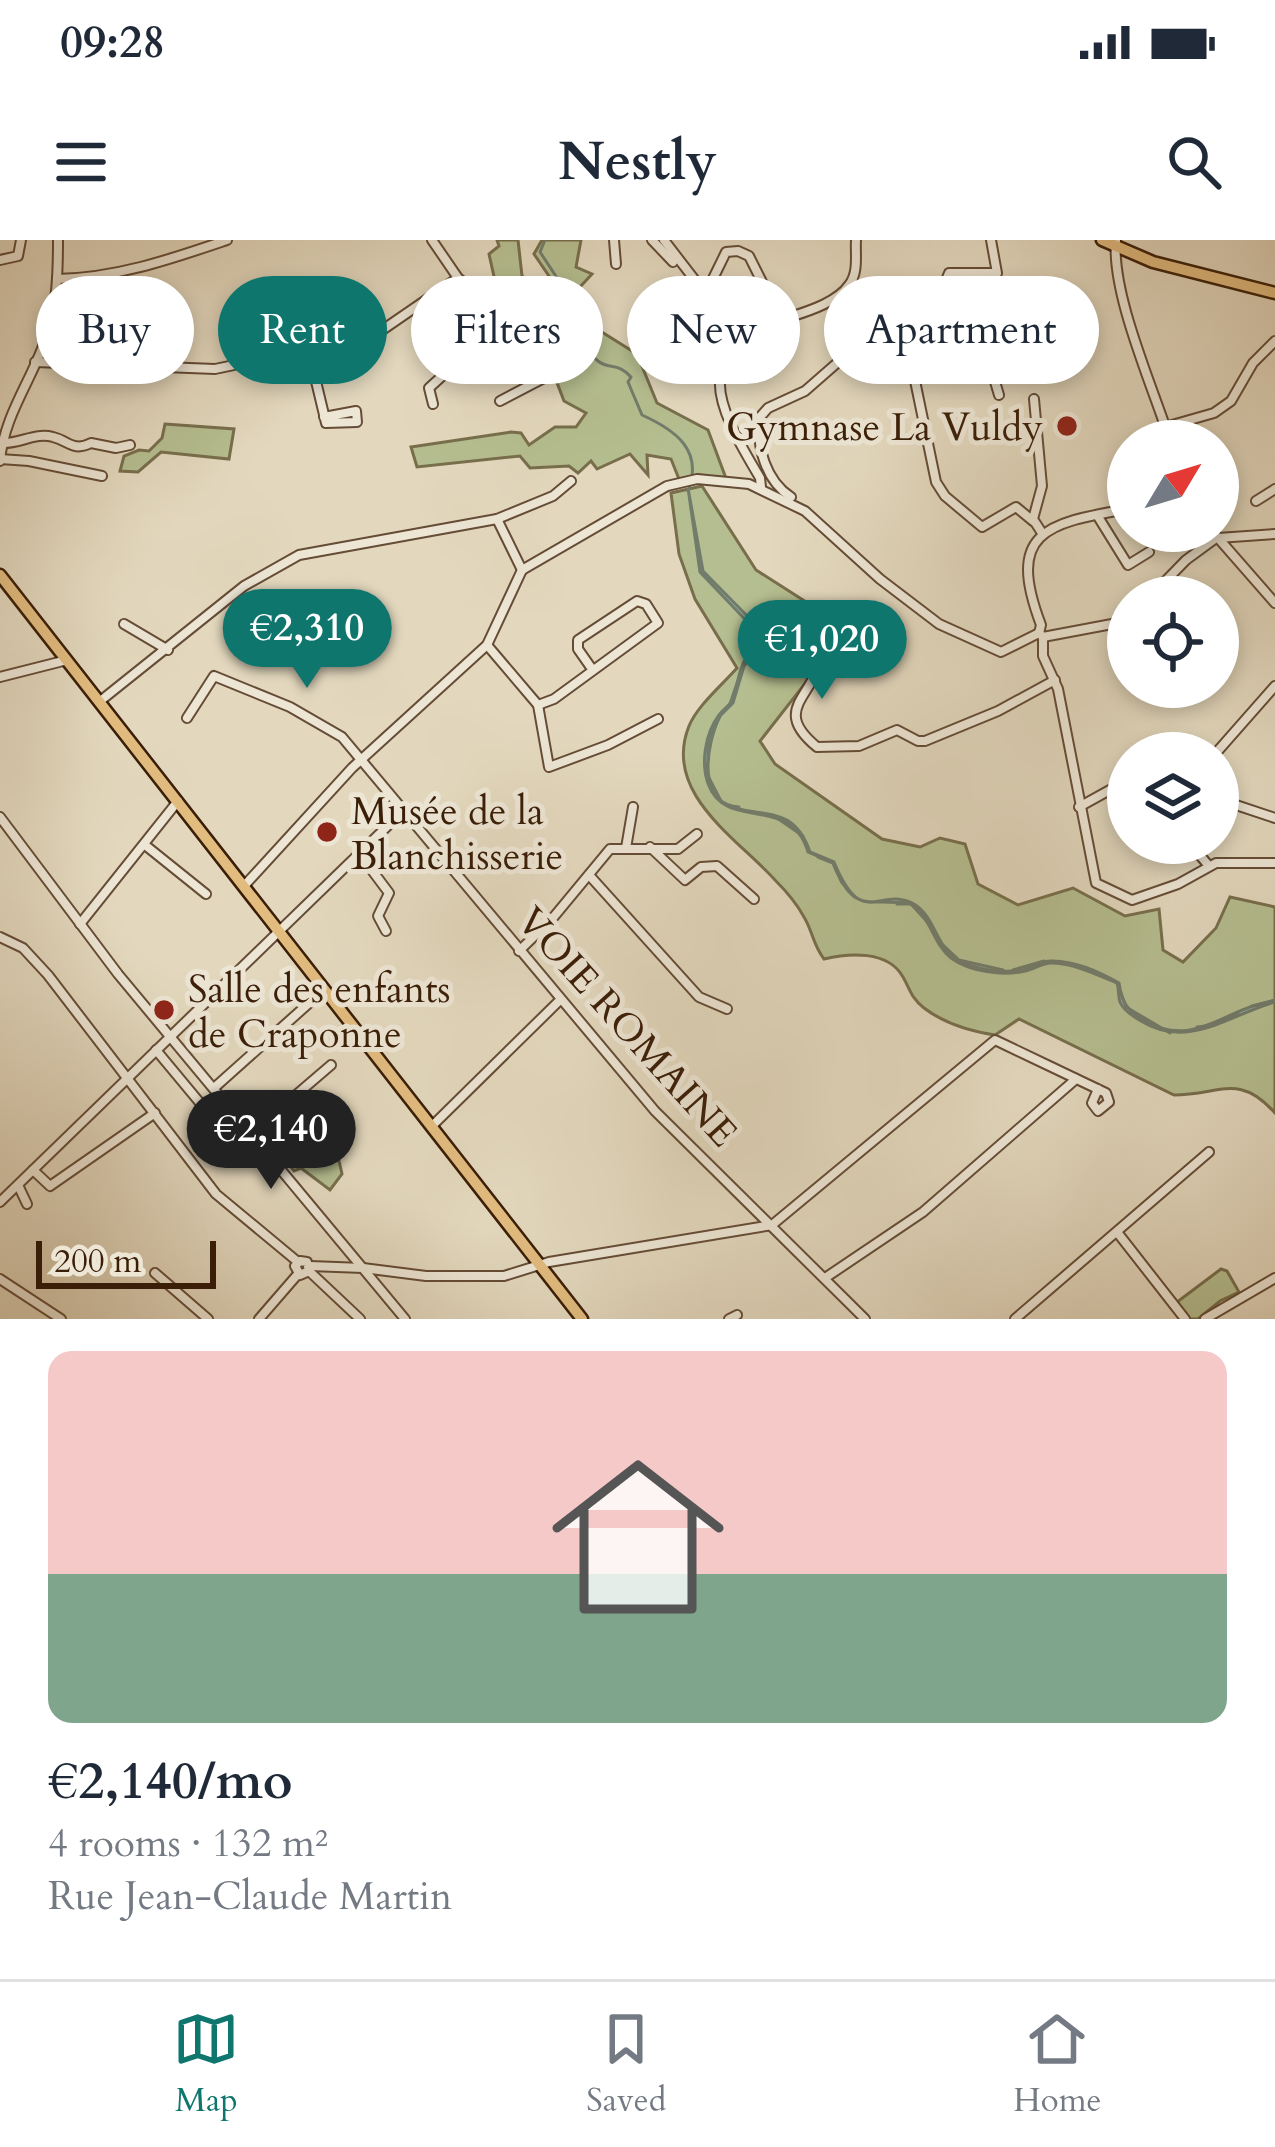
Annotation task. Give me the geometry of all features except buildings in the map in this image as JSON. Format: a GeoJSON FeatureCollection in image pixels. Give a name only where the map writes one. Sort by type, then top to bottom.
{"type":"FeatureCollection","features":[{"type":"Feature","properties":{"kind":"main road"},"geometry":{"type":"LineString","coordinates":[[1102,240],[1275,293]]}},
{"type":"Feature","properties":{"kind":"main road"},"geometry":{"type":"LineString","coordinates":[[0,574],[582,1319]]}},
{"type":"Feature","properties":{"kind":"street"},"geometry":{"type":"LineString","coordinates":[[0,260],[18,256],[21,240]]}},
{"type":"Feature","properties":{"kind":"street"},"geometry":{"type":"LineString","coordinates":[[58,240],[58,276]]}},
{"type":"Feature","properties":{"kind":"street"},"geometry":{"type":"LineString","coordinates":[[432,240],[457,276]]}},
{"type":"Feature","properties":{"kind":"street"},"geometry":{"type":"LineString","coordinates":[[614,240],[616,264]]}},
{"type":"Feature","properties":{"kind":"street"},"geometry":{"type":"LineString","coordinates":[[652,240],[689,276]]}},
{"type":"Feature","properties":{"kind":"street"},"geometry":{"type":"LineString","coordinates":[[664,240],[690,276]]}},
{"type":"Feature","properties":{"kind":"street"},"geometry":{"type":"LineString","coordinates":[[853,276],[856,240]]}},
{"type":"Feature","properties":{"kind":"street"},"geometry":{"type":"LineString","coordinates":[[948,276],[997,273],[991,240]]}},
{"type":"Feature","properties":{"kind":"street"},"geometry":{"type":"LineString","coordinates":[[99,276],[146,267],[223,241]]}},
{"type":"Feature","properties":{"kind":"street"},"geometry":{"type":"LineString","coordinates":[[1115,244],[1127,309],[1163,420]]}},
{"type":"Feature","properties":{"kind":"street"},"geometry":{"type":"LineString","coordinates":[[714,276],[726,252],[738,250],[749,256],[759,276]]}},
{"type":"Feature","properties":{"kind":"street"},"geometry":{"type":"LineString","coordinates":[[1190,420],[1214,413],[1231,401],[1253,363],[1275,341]]}},
{"type":"Feature","properties":{"kind":"street"},"geometry":{"type":"LineString","coordinates":[[102,476],[0,460],[2,443],[35,362],[218,368]]}},
{"type":"Feature","properties":{"kind":"street"},"geometry":{"type":"LineString","coordinates":[[824,375],[760,417],[762,451],[772,482],[880,579],[950,630],[1001,652],[1041,635],[1107,625]]}},
{"type":"Feature","properties":{"kind":"street"},"geometry":{"type":"LineString","coordinates":[[316,384],[324,417]]}},
{"type":"Feature","properties":{"kind":"street"},"geometry":{"type":"LineString","coordinates":[[433,384],[429,388],[433,404]]}},
{"type":"Feature","properties":{"kind":"street"},"geometry":{"type":"LineString","coordinates":[[500,400],[529,384]]}},
{"type":"Feature","properties":{"kind":"street"},"geometry":{"type":"LineString","coordinates":[[720,384],[729,423],[760,478],[760,487]]}},
{"type":"Feature","properties":{"kind":"street"},"geometry":{"type":"LineString","coordinates":[[916,384],[936,482],[945,496],[982,527],[1016,507],[1042,533]]}},
{"type":"Feature","properties":{"kind":"street"},"geometry":{"type":"LineString","coordinates":[[995,384],[999,395]]}},
{"type":"Feature","properties":{"kind":"street"},"geometry":{"type":"LineString","coordinates":[[1033,521],[1042,486],[1034,399]]}},
{"type":"Feature","properties":{"kind":"street"},"geometry":{"type":"LineString","coordinates":[[2,443],[15,444],[36,436],[57,437],[68,446],[82,448],[91,443],[116,448],[130,445]]}},
{"type":"Feature","properties":{"kind":"street"},"geometry":{"type":"LineString","coordinates":[[244,886],[360,760],[487,645],[522,570],[667,486],[693,479],[760,487],[794,503]]}},
{"type":"Feature","properties":{"kind":"street"},"geometry":{"type":"LineString","coordinates":[[99,702],[244,586],[299,555],[497,519],[554,496],[571,481]]}},
{"type":"Feature","properties":{"kind":"street"},"geometry":{"type":"LineString","coordinates":[[1256,501],[1275,489]]}},
{"type":"Feature","properties":{"kind":"street"},"geometry":{"type":"LineString","coordinates":[[1107,513],[1042,533],[1025,570],[1041,625],[1043,656],[1054,680],[1096,883],[1132,900],[1178,884],[1209,866],[1275,863]]}},
{"type":"Feature","properties":{"kind":"street"},"geometry":{"type":"LineString","coordinates":[[1096,515],[1107,532]]}},
{"type":"Feature","properties":{"kind":"street"},"geometry":{"type":"LineString","coordinates":[[497,519],[522,570]]}},
{"type":"Feature","properties":{"kind":"street"},"geometry":{"type":"LineString","coordinates":[[1239,534],[1275,534]]}},
{"type":"Feature","properties":{"kind":"street"},"geometry":{"type":"LineString","coordinates":[[1120,552],[1128,565],[1149,552]]}},
{"type":"Feature","properties":{"kind":"street"},"geometry":{"type":"LineString","coordinates":[[1170,576],[1195,552]]}},
{"type":"Feature","properties":{"kind":"street"},"geometry":{"type":"LineString","coordinates":[[1230,552],[1275,603]]}},
{"type":"Feature","properties":{"kind":"street"},"geometry":{"type":"LineString","coordinates":[[538,705],[554,699],[658,623],[646,604],[638,602],[578,640],[578,650],[592,669]]}},
{"type":"Feature","properties":{"kind":"street"},"geometry":{"type":"LineString","coordinates":[[124,624],[167,650]]}},
{"type":"Feature","properties":{"kind":"street"},"geometry":{"type":"LineString","coordinates":[[487,645],[538,705],[549,767],[608,745],[658,719]]}},
{"type":"Feature","properties":{"kind":"street"},"geometry":{"type":"LineString","coordinates":[[0,677],[67,660]]}},
{"type":"Feature","properties":{"kind":"street"},"geometry":{"type":"LineString","coordinates":[[818,668],[796,709],[799,724],[817,747],[859,746],[897,730],[925,741],[998,711],[1054,680]]}},
{"type":"Feature","properties":{"kind":"street","name":"VOIE ROMAINE"},"geometry":{"type":"LineString","coordinates":[[187,718],[214,676],[237,688],[256,690],[342,737],[655,1111],[865,1319]]}},
{"type":"Feature","properties":{"kind":"street"},"geometry":{"type":"LineString","coordinates":[[1234,732],[1275,686]]}},
{"type":"Feature","properties":{"kind":"street"},"geometry":{"type":"LineString","coordinates":[[1079,807],[1107,792]]}},
{"type":"Feature","properties":{"kind":"street"},"geometry":{"type":"LineString","coordinates":[[80,924],[178,801]]}},
{"type":"Feature","properties":{"kind":"street"},"geometry":{"type":"LineString","coordinates":[[1239,806],[1275,818]]}},
{"type":"Feature","properties":{"kind":"street"},"geometry":{"type":"LineString","coordinates":[[626,848],[633,807]]}},
{"type":"Feature","properties":{"kind":"street"},"geometry":{"type":"LineString","coordinates":[[0,1202],[403,811]]}},
{"type":"Feature","properties":{"kind":"street"},"geometry":{"type":"LineString","coordinates":[[0,817],[170,1037],[405,1319]]}},
{"type":"Feature","properties":{"kind":"street"},"geometry":{"type":"LineString","coordinates":[[519,951],[607,851],[678,849],[698,834]]}},
{"type":"Feature","properties":{"kind":"street"},"geometry":{"type":"LineString","coordinates":[[147,843],[206,894]]}},
{"type":"Feature","properties":{"kind":"street"},"geometry":{"type":"LineString","coordinates":[[650,847],[685,880],[700,867],[717,866],[754,899]]}},
{"type":"Feature","properties":{"kind":"street"},"geometry":{"type":"LineString","coordinates":[[359,853],[389,893],[378,916],[386,931]]}},
{"type":"Feature","properties":{"kind":"street"},"geometry":{"type":"LineString","coordinates":[[589,874],[699,997],[728,1009]]}},
{"type":"Feature","properties":{"kind":"street"},"geometry":{"type":"LineString","coordinates":[[0,937],[23,948],[48,975],[217,1194],[298,1262],[305,1261],[306,1270],[360,1319]]}},
{"type":"Feature","properties":{"kind":"street"},"geometry":{"type":"LineString","coordinates":[[213,1088],[323,993]]}},
{"type":"Feature","properties":{"kind":"street"},"geometry":{"type":"LineString","coordinates":[[431,1127],[560,1000]]}},
{"type":"Feature","properties":{"kind":"street"},"geometry":{"type":"LineString","coordinates":[[259,1319],[291,1278],[306,1270],[363,1268],[504,1276],[541,1265],[772,1225],[994,1040],[1098,1089]]}},
{"type":"Feature","properties":{"kind":"street"},"geometry":{"type":"LineString","coordinates":[[156,1050],[239,1150],[273,1114],[297,1111],[296,1095],[332,1065]]}},
{"type":"Feature","properties":{"kind":"street"},"geometry":{"type":"LineString","coordinates":[[825,1278],[923,1212],[1076,1079]]}},
{"type":"Feature","properties":{"kind":"street"},"geometry":{"type":"LineString","coordinates":[[33,1170],[50,1186],[155,1113]]}},
{"type":"Feature","properties":{"kind":"street"},"geometry":{"type":"LineString","coordinates":[[1015,1319],[1209,1152]]}},
{"type":"Feature","properties":{"kind":"street"},"geometry":{"type":"LineString","coordinates":[[17,1185],[27,1204]]}},
{"type":"Feature","properties":{"kind":"street"},"geometry":{"type":"LineString","coordinates":[[1117,1232],[1185,1319]]}},
{"type":"Feature","properties":{"kind":"street"},"geometry":{"type":"LineString","coordinates":[[155,1273],[208,1319]]}},
{"type":"Feature","properties":{"kind":"street"},"geometry":{"type":"LineString","coordinates":[[1205,1319],[1275,1278]]}},
{"type":"Feature","properties":{"kind":"street"},"geometry":{"type":"LineString","coordinates":[[0,1279],[61,1319]]}},
{"type":"Feature","properties":{"kind":"green space"},"geometry":{"type":"Polygon","coordinates":[[[497,240],[518,240],[522,276],[494,276],[489,254],[499,246],[497,240]]]}},
{"type":"Feature","properties":{"kind":"green space"},"geometry":{"type":"Polygon","coordinates":[[[542,240],[581,240],[576,267],[592,274],[549,276],[534,254],[542,240]]]}},
{"type":"Feature","properties":{"kind":"green space"},"geometry":{"type":"Polygon","coordinates":[[[603,333],[627,348],[627,384],[649,384],[657,403],[708,430],[727,481],[700,475],[679,479],[671,459],[647,455],[648,475],[630,454],[597,469],[591,461],[578,473],[569,466],[530,468],[520,456],[417,467],[411,447],[511,432],[521,433],[529,445],[555,427],[576,427],[586,413],[564,401],[557,384],[603,384],[603,333]]]}},
{"type":"Feature","properties":{"kind":"green space"},"geometry":{"type":"Polygon","coordinates":[[[165,424],[234,429],[229,459],[161,452],[138,472],[120,471],[124,456],[149,451],[162,438],[165,424]]]}},
{"type":"Feature","properties":{"kind":"green space"},"geometry":{"type":"Polygon","coordinates":[[[702,486],[756,570],[825,614],[806,657],[811,676],[760,741],[775,764],[882,839],[920,847],[940,838],[965,844],[978,884],[1018,905],[1073,888],[1125,916],[1159,909],[1163,950],[1183,962],[1216,928],[1230,897],[1275,907],[1275,1113],[1262,1100],[1239,1089],[1174,1095],[1019,1019],[995,1035],[958,1026],[920,1004],[888,962],[856,955],[824,959],[794,902],[708,812],[686,772],[683,750],[689,726],[737,668],[695,599],[679,554],[671,493],[702,486]]]}},
{"type":"Feature","properties":{"kind":"green space"},"geometry":{"type":"Polygon","coordinates":[[[295,1144],[297,1154],[327,1154],[339,1161],[342,1174],[330,1190],[301,1168],[294,1171],[284,1158],[295,1144]]]}},
{"type":"Feature","properties":{"kind":"green space"},"geometry":{"type":"Polygon","coordinates":[[[1221,1269],[1239,1292],[1198,1319],[1189,1319],[1177,1302],[1221,1269]]]}},
{"type":"Feature","properties":{"kind":"water"},"geometry":{"type":"Polygon","coordinates":[[[688,488],[703,571],[761,635],[757,650],[744,666],[733,703],[709,738],[707,774],[721,802],[706,777],[707,740],[720,713],[733,698],[742,666],[759,634],[700,572],[688,488]]]}},
{"type":"Feature","properties":{"kind":"water"},"geometry":{"type":"Polygon","coordinates":[[[725,804],[783,818],[794,825],[802,836],[810,852],[834,862],[844,883],[860,900],[848,891],[833,863],[808,852],[800,834],[788,824],[774,817],[744,811],[730,807],[725,804]]]}},
{"type":"Feature","properties":{"kind":"water"},"geometry":{"type":"Polygon","coordinates":[[[891,899],[914,904],[952,956],[975,967],[1015,971],[1059,961],[1095,971],[1119,983],[1133,1013],[1163,1028],[1196,1029],[1275,1002],[1192,1031],[1175,1032],[1158,1029],[1124,1008],[1117,983],[1062,964],[1007,973],[967,967],[945,952],[911,904],[873,902],[891,899]]]}},
{"type":"Feature","properties":{"kind":"waterway"},"geometry":{"type":"LineString","coordinates":[[545,240],[540,252],[569,296],[573,333],[598,361],[631,377],[628,382],[642,415],[683,443],[692,464],[688,491]]}},
{"type":"Feature","properties":{"kind":"waterway"},"geometry":{"type":"LineString","coordinates":[[754,650],[758,631]]}},
{"type":"Feature","properties":{"kind":"waterway"},"geometry":{"type":"LineString","coordinates":[[730,704],[744,662]]}},
{"type":"Feature","properties":{"kind":"waterway"},"geometry":{"type":"LineString","coordinates":[[720,716],[711,741],[710,784],[725,803],[739,807]]}},
{"type":"Feature","properties":{"kind":"waterway"},"geometry":{"type":"LineString","coordinates":[[777,818],[803,836]]}},
{"type":"Feature","properties":{"kind":"waterway"},"geometry":{"type":"LineString","coordinates":[[818,857],[833,863],[842,883]]}},
{"type":"Feature","properties":{"kind":"waterway"},"geometry":{"type":"LineString","coordinates":[[897,904],[911,904],[931,926]]}},
{"type":"Feature","properties":{"kind":"waterway"},"geometry":{"type":"LineString","coordinates":[[943,945],[959,960],[1003,970]]}},
{"type":"Feature","properties":{"kind":"waterway"},"geometry":{"type":"LineString","coordinates":[[1013,970],[1044,961]]}},
{"type":"Feature","properties":{"kind":"waterway"},"geometry":{"type":"LineString","coordinates":[[1120,991],[1126,1007],[1170,1033]]}},
{"type":"Feature","properties":{"kind":"waterway"},"geometry":{"type":"LineString","coordinates":[[1252,1006],[1275,1000]]}},
{"type":"Feature","properties":{"kind":"waterway"},"geometry":{"type":"LineString","coordinates":[[1197,1027],[1215,1025],[1238,1013]]}},
{"type":"Feature","properties":{"kind":"place","name":"Gymnase La Vuldy"},"geometry":{"type":"Point","coordinates":[1067,426]}},
{"type":"Feature","properties":{"kind":"place","name":"Musée de la Blanchisserie"},"geometry":{"type":"Point","coordinates":[327,832]}},
{"type":"Feature","properties":{"kind":"place","name":"Salle des enfants de Craponne"},"geometry":{"type":"Point","coordinates":[164,1010]}}]}
